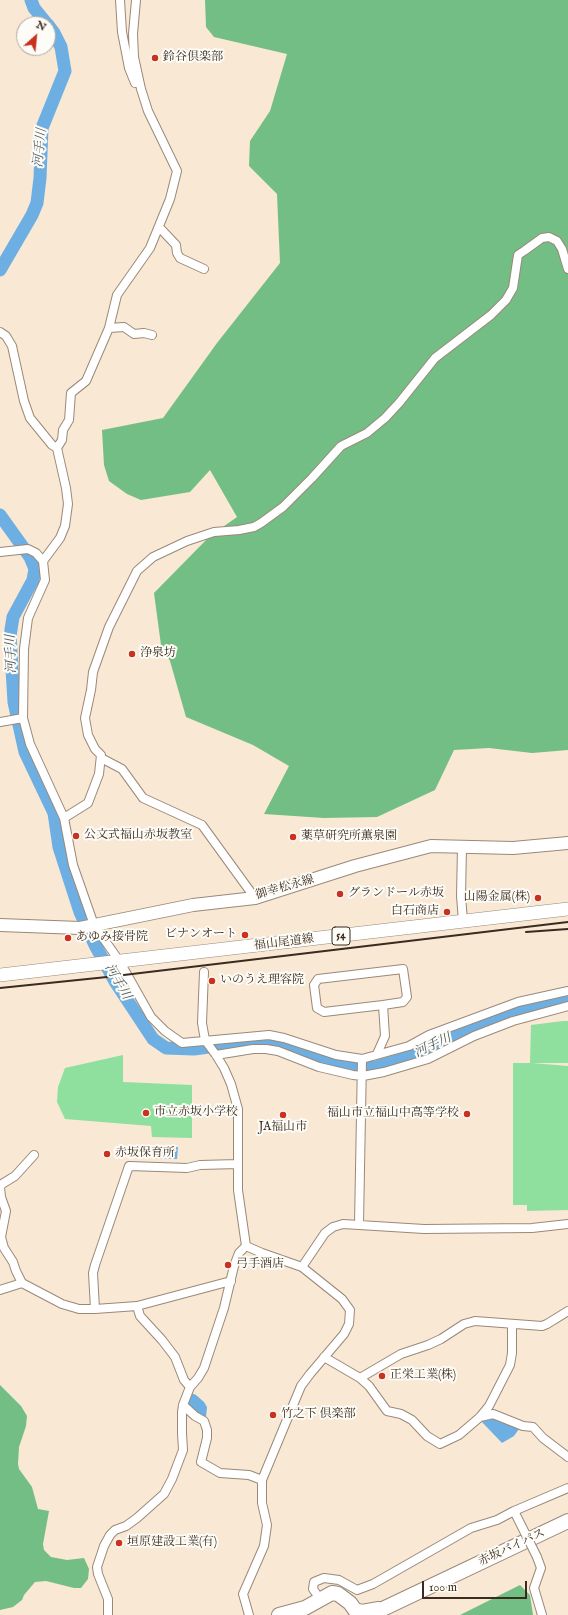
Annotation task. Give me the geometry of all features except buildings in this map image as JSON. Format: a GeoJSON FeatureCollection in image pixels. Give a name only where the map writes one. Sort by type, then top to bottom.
{"type":"FeatureCollection","features":[{"type":"Feature","properties":{"kind":"highway","name":"赤坂バイパス"},"geometry":{"type":"LineString","coordinates":[[381,1612],[568,1521]]}},
{"type":"Feature","properties":{"kind":"highway","name":"赤坂バイパス"},"geometry":{"type":"LineString","coordinates":[[370,1615],[381,1612],[568,1526]]}},
{"type":"Feature","properties":{"kind":"highway"},"geometry":{"type":"LineString","coordinates":[[278,1615],[305,1608],[320,1598],[332,1593],[338,1594],[355,1610],[362,1612],[381,1612]]}},
{"type":"Feature","properties":{"kind":"highway"},"geometry":{"type":"LineString","coordinates":[[342,1597],[347,1615]]}},
{"type":"Feature","properties":{"kind":"main road","name":"御幸松永線"},"geometry":{"type":"LineString","coordinates":[[0,925],[89,926],[193,905],[255,898],[355,866],[431,846],[513,848],[568,844]]}},
{"type":"Feature","properties":{"kind":"main road","name":"福山尾道線"},"geometry":{"type":"LineString","coordinates":[[0,975],[117,963],[568,909]]}},
{"type":"Feature","properties":{"kind":"street"},"geometry":{"type":"LineString","coordinates":[[120,0],[122,32],[129,68],[134,82],[141,89]]}},
{"type":"Feature","properties":{"kind":"street"},"geometry":{"type":"LineString","coordinates":[[43,561],[60,538],[65,526],[68,504],[57,448],[62,440],[63,430],[69,420],[71,393],[86,381],[109,328],[117,295],[150,248],[170,199],[177,171],[148,111],[141,89],[134,50],[133,34],[136,0]]}},
{"type":"Feature","properties":{"kind":"street"},"geometry":{"type":"LineString","coordinates":[[159,227],[176,245],[177,253],[180,258],[204,269]]}},
{"type":"Feature","properties":{"kind":"street"},"geometry":{"type":"LineString","coordinates":[[64,818],[88,803],[99,774],[101,755],[95,749],[88,735],[85,718],[93,672],[109,627],[137,571],[154,557],[187,541],[214,532],[239,530],[261,524],[283,506],[312,478],[341,446],[367,433],[385,418],[400,403],[435,358],[449,346],[473,330],[506,300],[513,288],[518,255],[542,238],[548,237],[557,242],[562,249],[568,268]]}},
{"type":"Feature","properties":{"kind":"street"},"geometry":{"type":"LineString","coordinates":[[109,328],[124,328],[134,334],[144,333],[152,335]]}},
{"type":"Feature","properties":{"kind":"street"},"geometry":{"type":"LineString","coordinates":[[0,332],[6,336],[12,346],[24,401],[30,418],[52,445],[57,448]]}},
{"type":"Feature","properties":{"kind":"street"},"geometry":{"type":"LineString","coordinates":[[0,552],[28,549],[36,553],[43,561],[45,580],[28,618],[26,632],[21,719],[30,744],[64,818],[73,865],[89,926],[117,963],[151,1017],[165,1031],[182,1042],[206,1042],[269,1035],[284,1038],[336,1055],[362,1060],[377,1054],[409,1046],[429,1034],[518,1002],[568,991]]}},
{"type":"Feature","properties":{"kind":"street"},"geometry":{"type":"LineString","coordinates":[[0,722],[21,719]]}},
{"type":"Feature","properties":{"kind":"street"},"geometry":{"type":"LineString","coordinates":[[101,758],[122,769],[143,798],[202,824],[255,898]]}},
{"type":"Feature","properties":{"kind":"street"},"geometry":{"type":"LineString","coordinates":[[462,847],[460,896],[463,921]]}},
{"type":"Feature","properties":{"kind":"street"},"geometry":{"type":"LineString","coordinates":[[403,968],[406,996],[403,1002],[382,1005],[324,1012],[317,1008],[314,984],[318,979],[403,968]]}},
{"type":"Feature","properties":{"kind":"street"},"geometry":{"type":"LineString","coordinates":[[204,972],[202,1023],[206,1042],[215,1053],[232,1084],[238,1109],[238,1190],[246,1246]]}},
{"type":"Feature","properties":{"kind":"street"},"geometry":{"type":"LineString","coordinates":[[377,1054],[385,1036],[382,1005]]}},
{"type":"Feature","properties":{"kind":"street"},"geometry":{"type":"LineString","coordinates":[[215,1053],[266,1049],[278,1051],[319,1067],[353,1075],[384,1072],[428,1059],[474,1036],[500,1026],[568,1006]]}},
{"type":"Feature","properties":{"kind":"street"},"geometry":{"type":"LineString","coordinates":[[359,1224],[363,1074],[362,1060]]}},
{"type":"Feature","properties":{"kind":"street"},"geometry":{"type":"LineString","coordinates":[[34,1155],[15,1176],[2,1184],[0,1187],[1,1197],[6,1211],[1,1237],[4,1248],[13,1262],[22,1283],[62,1304],[79,1309],[95,1309],[137,1306],[231,1281]]}},
{"type":"Feature","properties":{"kind":"street"},"geometry":{"type":"LineString","coordinates":[[95,1309],[93,1273],[129,1166],[186,1168],[200,1165],[238,1164]]}},
{"type":"Feature","properties":{"kind":"street"},"geometry":{"type":"LineString","coordinates":[[302,1268],[325,1233],[332,1227],[343,1224],[424,1229],[532,1228],[568,1224]]}},
{"type":"Feature","properties":{"kind":"street"},"geometry":{"type":"LineString","coordinates":[[246,1246],[302,1268],[342,1299],[350,1310],[347,1329],[301,1386],[262,1480],[262,1503],[267,1525],[264,1546],[244,1594],[249,1615]]}},
{"type":"Feature","properties":{"kind":"street"},"geometry":{"type":"LineString","coordinates":[[108,1615],[108,1599],[98,1574],[97,1567],[104,1546],[110,1535],[115,1530],[126,1526],[138,1518],[164,1494],[172,1479],[183,1450],[183,1405],[190,1387],[204,1368],[231,1281],[234,1266],[239,1253],[246,1246]]}},
{"type":"Feature","properties":{"kind":"street"},"geometry":{"type":"LineString","coordinates":[[0,1290],[22,1283]]}},
{"type":"Feature","properties":{"kind":"street"},"geometry":{"type":"LineString","coordinates":[[137,1306],[140,1316],[175,1357],[184,1380],[190,1387]]}},
{"type":"Feature","properties":{"kind":"street"},"geometry":{"type":"LineString","coordinates":[[360,1378],[389,1360],[441,1339],[464,1324],[475,1320],[542,1326],[568,1311]]}},
{"type":"Feature","properties":{"kind":"street"},"geometry":{"type":"LineString","coordinates":[[324,1357],[360,1378],[369,1386],[387,1411],[401,1414],[412,1420],[427,1436],[440,1444],[458,1434],[480,1417],[490,1406],[510,1365],[512,1353],[512,1324]]}},
{"type":"Feature","properties":{"kind":"street"},"geometry":{"type":"LineString","coordinates":[[183,1405],[195,1416],[204,1421],[207,1430],[207,1438],[202,1462],[220,1473],[249,1476],[262,1480]]}},
{"type":"Feature","properties":{"kind":"street"},"geometry":{"type":"LineString","coordinates":[[480,1417],[493,1414],[523,1426],[533,1427],[543,1438],[568,1457]]}},
{"type":"Feature","properties":{"kind":"street"},"geometry":{"type":"LineString","coordinates":[[320,1598],[313,1589],[314,1582],[324,1578],[339,1580],[357,1590],[373,1584],[471,1528],[497,1520],[514,1511],[568,1488]]}},
{"type":"Feature","properties":{"kind":"street"},"geometry":{"type":"LineString","coordinates":[[514,1511],[541,1568],[534,1588],[542,1615]]}},
{"type":"Feature","properties":{"kind":"green space"},"geometry":{"type":"Polygon","coordinates":[[[205,0],[568,0],[568,750],[532,753],[489,748],[454,750],[435,790],[377,817],[324,818],[264,814],[289,766],[253,745],[186,717],[170,661],[161,645],[154,593],[210,536],[237,517],[210,470],[190,492],[141,500],[127,494],[109,481],[104,465],[102,430],[163,418],[217,343],[280,263],[277,194],[249,166],[250,141],[270,111],[287,54],[214,37],[206,27],[205,0]]]}},
{"type":"Feature","properties":{"kind":"green space"},"geometry":{"type":"Polygon","coordinates":[[[568,1021],[568,1063],[532,1063],[568,1066],[568,1210],[527,1211],[527,1205],[513,1205],[513,1063],[530,1063],[531,1025],[568,1021]]]}},
{"type":"Feature","properties":{"kind":"green space"},"geometry":{"type":"Polygon","coordinates":[[[123,1055],[123,1082],[192,1085],[192,1138],[152,1137],[151,1126],[65,1119],[57,1102],[58,1087],[65,1068],[123,1055]]]}},
{"type":"Feature","properties":{"kind":"green space"},"geometry":{"type":"Polygon","coordinates":[[[0,1385],[21,1406],[27,1416],[26,1426],[19,1447],[18,1464],[19,1469],[32,1487],[38,1509],[49,1511],[43,1544],[44,1550],[51,1557],[67,1560],[84,1558],[89,1569],[88,1579],[81,1588],[74,1588],[46,1581],[35,1582],[24,1595],[22,1600],[13,1607],[0,1610],[0,1385]]]}},
{"type":"Feature","properties":{"kind":"green space"},"geometry":{"type":"Polygon","coordinates":[[[520,1585],[530,1595],[533,1615],[460,1615],[520,1585]]]}},
{"type":"Feature","properties":{"kind":"water"},"geometry":{"type":"Polygon","coordinates":[[[152,1147],[178,1147],[177,1159],[152,1158],[152,1147]]]}},
{"type":"Feature","properties":{"kind":"water"},"geometry":{"type":"Polygon","coordinates":[[[191,1393],[196,1395],[204,1402],[207,1407],[206,1417],[195,1414],[191,1409],[187,1401],[191,1393]]]}},
{"type":"Feature","properties":{"kind":"water"},"geometry":{"type":"Polygon","coordinates":[[[494,1418],[519,1429],[514,1436],[502,1443],[481,1421],[494,1418]]]}},
{"type":"Feature","properties":{"kind":"waterway","name":"河手川"},"geometry":{"type":"LineString","coordinates":[[31,0],[34,8],[40,16]]}},
{"type":"Feature","properties":{"kind":"waterway","name":"河手川"},"geometry":{"type":"LineString","coordinates":[[0,270],[32,215],[37,203],[40,178],[42,128],[65,71],[61,47],[56,37]]}},
{"type":"Feature","properties":{"kind":"waterway","name":"河手川"},"geometry":{"type":"LineString","coordinates":[[0,515],[30,557],[35,569],[33,580],[13,617],[10,636],[14,702],[25,752],[54,813],[59,847],[80,912],[95,945],[116,983],[153,1039],[166,1048],[194,1049],[252,1041],[270,1041],[330,1062],[356,1069],[376,1067],[410,1057],[477,1026],[547,1004],[568,1002]]}},
{"type":"Feature","properties":{"kind":"railway"},"geometry":{"type":"LineString","coordinates":[[0,988],[107,977],[568,922]]}},
{"type":"Feature","properties":{"kind":"railway"},"geometry":{"type":"LineString","coordinates":[[526,932],[568,929]]}},
{"type":"Feature","properties":{"kind":"place","name":"鈴谷倶楽部"},"geometry":{"type":"Point","coordinates":[155,58]}},
{"type":"Feature","properties":{"kind":"place","name":"浄泉坊"},"geometry":{"type":"Point","coordinates":[132,654]}},
{"type":"Feature","properties":{"kind":"place","name":"公文式福山赤坂教室"},"geometry":{"type":"Point","coordinates":[76,836]}},
{"type":"Feature","properties":{"kind":"place","name":"薬草研究所薫泉園"},"geometry":{"type":"Point","coordinates":[293,837]}},
{"type":"Feature","properties":{"kind":"place","name":"グランドール赤坂"},"geometry":{"type":"Point","coordinates":[340,894]}},
{"type":"Feature","properties":{"kind":"place","name":"山陽金属(株)"},"geometry":{"type":"Point","coordinates":[538,898]}},
{"type":"Feature","properties":{"kind":"place","name":"白石商店"},"geometry":{"type":"Point","coordinates":[447,912]}},
{"type":"Feature","properties":{"kind":"place","name":"ビナンオート"},"geometry":{"type":"Point","coordinates":[245,935]}},
{"type":"Feature","properties":{"kind":"place","name":"あゆみ接骨院"},"geometry":{"type":"Point","coordinates":[68,938]}},
{"type":"Feature","properties":{"kind":"place","name":"いのうえ理容院"},"geometry":{"type":"Point","coordinates":[212,981]}},
{"type":"Feature","properties":{"kind":"place","name":"市立赤坂小学校"},"geometry":{"type":"Point","coordinates":[146,1113]}},
{"type":"Feature","properties":{"kind":"place","name":"福山市立福山中高等学校"},"geometry":{"type":"Point","coordinates":[467,1114]}},
{"type":"Feature","properties":{"kind":"place","name":"JA福山市"},"geometry":{"type":"Point","coordinates":[283,1115]}},
{"type":"Feature","properties":{"kind":"place","name":"赤坂保育所"},"geometry":{"type":"Point","coordinates":[107,1154]}},
{"type":"Feature","properties":{"kind":"place","name":"弓手酒店"},"geometry":{"type":"Point","coordinates":[228,1265]}},
{"type":"Feature","properties":{"kind":"place","name":"正栄工業(株)"},"geometry":{"type":"Point","coordinates":[382,1376]}},
{"type":"Feature","properties":{"kind":"place","name":"竹之下 倶楽部"},"geometry":{"type":"Point","coordinates":[273,1415]}},
{"type":"Feature","properties":{"kind":"place","name":"垣原建設工業(有)"},"geometry":{"type":"Point","coordinates":[119,1543]}}]}
